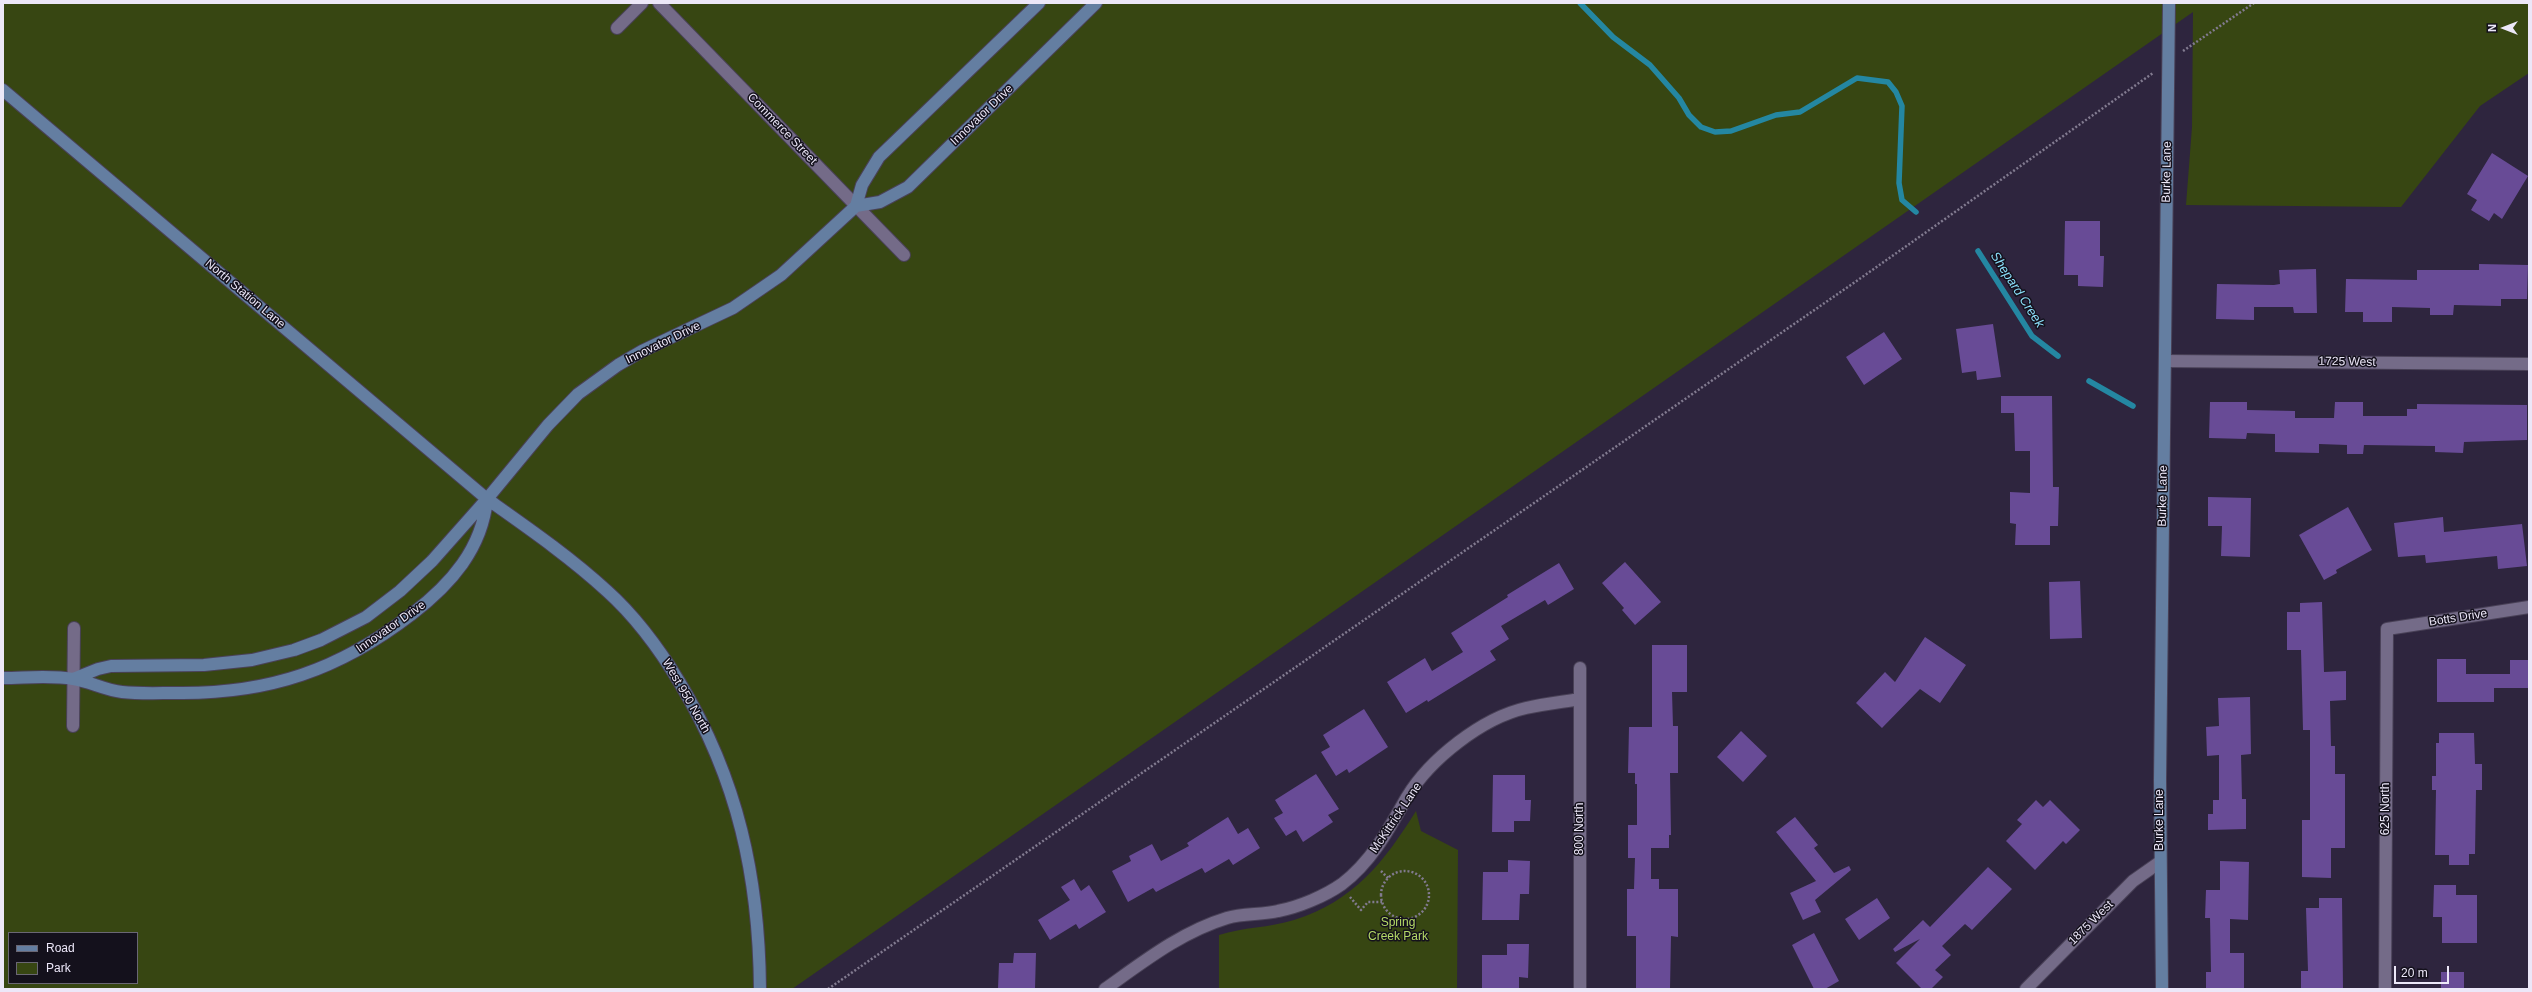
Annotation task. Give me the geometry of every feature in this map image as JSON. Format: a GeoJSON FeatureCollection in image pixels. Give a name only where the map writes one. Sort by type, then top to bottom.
{"type":"FeatureCollection","features":[{"type":"Feature","properties":{"kind":"main road"},"geometry":{"type":"LineString","coordinates":[[856,206],[862,185],[879,157],[1039,3]]}},
{"type":"Feature","properties":{"kind":"main road","name":"Innovator Drive"},"geometry":{"type":"LineString","coordinates":[[73,679],[98,668],[112,666],[204,665],[252,660],[294,650],[321,640],[366,617],[400,591],[432,561],[548,425],[595,381],[642,350],[712,320],[757,293],[803,256],[856,206],[880,202],[908,187],[1096,3]]}},
{"type":"Feature","properties":{"kind":"main road","name":"Burke Lane"},"geometry":{"type":"LineString","coordinates":[[2162,989],[2160,862],[2169,3]]}},
{"type":"Feature","properties":{"kind":"main road","name":"North Station Lane"},"geometry":{"type":"LineString","coordinates":[[3,90],[487,498]]}},
{"type":"Feature","properties":{"kind":"main road","name":"Innovator Drive"},"geometry":{"type":"LineString","coordinates":[[3,678],[73,679],[104,689],[122,692],[227,692],[282,682],[343,659],[390,631],[443,588],[460,569],[477,541],[486,514],[487,498]]}},
{"type":"Feature","properties":{"kind":"main road","name":"West 950 North"},"geometry":{"type":"LineString","coordinates":[[487,498],[548,542],[607,590],[629,613],[667,662],[700,715],[728,779],[746,846],[757,927],[760,989]]}},
{"type":"Feature","properties":{"kind":"street"},"geometry":{"type":"LineString","coordinates":[[617,28],[642,3]]}},
{"type":"Feature","properties":{"kind":"street","name":"Commerce Street"},"geometry":{"type":"LineString","coordinates":[[659,3],[904,255]]}},
{"type":"Feature","properties":{"kind":"street","name":"1725 West"},"geometry":{"type":"LineString","coordinates":[[2165,361],[2529,364]]}},
{"type":"Feature","properties":{"kind":"street","name":"Botts Drive"},"geometry":{"type":"LineString","coordinates":[[2387,629],[2529,607]]}},
{"type":"Feature","properties":{"kind":"street"},"geometry":{"type":"LineString","coordinates":[[73,726],[74,628]]}},
{"type":"Feature","properties":{"kind":"street","name":"625 North"},"geometry":{"type":"LineString","coordinates":[[2385,989],[2387,629]]}},
{"type":"Feature","properties":{"kind":"street","name":"800 North"},"geometry":{"type":"LineString","coordinates":[[1580,668],[1580,989]]}},
{"type":"Feature","properties":{"kind":"street","name":"McKittrick Lane"},"geometry":{"type":"LineString","coordinates":[[1104,989],[1165,947],[1198,930],[1228,918],[1279,911],[1312,900],[1342,884],[1367,860],[1388,832],[1408,796],[1434,764],[1461,740],[1488,723],[1525,708],[1580,699]]}},
{"type":"Feature","properties":{"kind":"street","name":"1875 West"},"geometry":{"type":"LineString","coordinates":[[2026,989],[2133,881],[2160,862]]}},
{"type":"Feature","properties":{"kind":"path"},"geometry":{"type":"LineString","coordinates":[[828,989],[1858,280],[2254,3]]}},
{"type":"Feature","properties":{"kind":"path"},"geometry":{"type":"LineString","coordinates":[[1381,871],[1388,878]]}},
{"type":"Feature","properties":{"kind":"path"},"geometry":{"type":"LineString","coordinates":[[1400,872],[1415,874],[1421,878],[1428,892],[1425,907],[1420,913],[1413,917],[1398,918],[1385,909],[1382,902],[1382,886],[1388,878],[1400,872]]}},
{"type":"Feature","properties":{"kind":"path"},"geometry":{"type":"LineString","coordinates":[[1350,897],[1361,910],[1368,902],[1382,902]]}},
{"type":"Feature","properties":{"kind":"path"},"geometry":{"type":"LineString","coordinates":[[1397,927],[1398,918]]}},
{"type":"Feature","properties":{"kind":"green space"},"geometry":{"type":"Polygon","coordinates":[[[3,3],[2529,3],[2529,73],[2480,106],[2401,207],[2186,205],[2192,127],[2193,12],[792,989],[3,989],[3,3]]]}},
{"type":"Feature","properties":{"kind":"green space","name":"Spring Creek Park"},"geometry":{"type":"Polygon","coordinates":[[[1416,811],[1421,831],[1458,850],[1457,989],[1219,989],[1219,935],[1237,930],[1285,923],[1315,912],[1334,902],[1351,891],[1366,878],[1392,847],[1416,811]]]}},
{"type":"Feature","properties":{"kind":"building"},"geometry":{"type":"Polygon","coordinates":[[[2492,153],[2528,176],[2502,219],[2494,213],[2489,221],[2471,210],[2477,200],[2467,194],[2492,153]]]}},
{"type":"Feature","properties":{"kind":"building"},"geometry":{"type":"Polygon","coordinates":[[[2065,221],[2100,221],[2100,256],[2104,256],[2103,287],[2078,286],[2078,275],[2064,275],[2065,221]]]}},
{"type":"Feature","properties":{"kind":"building"},"geometry":{"type":"Polygon","coordinates":[[[2479,264],[2528,265],[2527,299],[2501,299],[2501,306],[2454,305],[2453,315],[2430,315],[2430,308],[2392,307],[2392,322],[2363,322],[2363,312],[2345,312],[2346,279],[2417,280],[2417,270],[2479,270],[2479,264]]]}},
{"type":"Feature","properties":{"kind":"building"},"geometry":{"type":"Polygon","coordinates":[[[2316,269],[2317,313],[2294,313],[2293,307],[2254,307],[2254,320],[2216,319],[2217,284],[2274,285],[2280,284],[2279,270],[2316,269]]]}},
{"type":"Feature","properties":{"kind":"building"},"geometry":{"type":"Polygon","coordinates":[[[1993,324],[2001,377],[1977,380],[1976,371],[1962,373],[1956,329],[1993,324]]]}},
{"type":"Feature","properties":{"kind":"building"},"geometry":{"type":"Polygon","coordinates":[[[1884,332],[1902,359],[1864,385],[1846,357],[1884,332]]]}},
{"type":"Feature","properties":{"kind":"building"},"geometry":{"type":"Polygon","coordinates":[[[2001,396],[2052,396],[2053,487],[2059,487],[2058,526],[2050,526],[2050,545],[2015,545],[2016,524],[2010,523],[2010,492],[2030,493],[2030,451],[2015,451],[2014,413],[2001,413],[2001,396]]]}},
{"type":"Feature","properties":{"kind":"building"},"geometry":{"type":"Polygon","coordinates":[[[2210,402],[2247,402],[2247,410],[2295,411],[2295,418],[2334,418],[2335,402],[2363,402],[2363,416],[2407,416],[2407,409],[2417,409],[2417,404],[2527,405],[2527,440],[2464,442],[2463,453],[2435,452],[2435,446],[2364,445],[2363,454],[2347,454],[2347,445],[2319,444],[2319,453],[2275,452],[2275,434],[2247,433],[2246,439],[2209,438],[2210,402]]]}},
{"type":"Feature","properties":{"kind":"building"},"geometry":{"type":"Polygon","coordinates":[[[2208,497],[2251,498],[2250,557],[2221,556],[2222,526],[2208,526],[2208,497]]]}},
{"type":"Feature","properties":{"kind":"building"},"geometry":{"type":"Polygon","coordinates":[[[2348,507],[2372,550],[2336,570],[2337,573],[2324,580],[2299,535],[2348,507]]]}},
{"type":"Feature","properties":{"kind":"building"},"geometry":{"type":"Polygon","coordinates":[[[2443,517],[2444,532],[2522,524],[2527,566],[2498,569],[2497,556],[2426,563],[2425,555],[2398,557],[2394,523],[2443,517]]]}},
{"type":"Feature","properties":{"kind":"building"},"geometry":{"type":"Polygon","coordinates":[[[1625,562],[1661,602],[1635,625],[1622,610],[1624,608],[1602,583],[1625,562]]]}},
{"type":"Feature","properties":{"kind":"building"},"geometry":{"type":"Polygon","coordinates":[[[1559,563],[1574,589],[1548,605],[1545,600],[1501,626],[1509,639],[1490,651],[1496,660],[1428,702],[1427,700],[1406,713],[1387,682],[1425,658],[1432,671],[1463,652],[1451,633],[1508,597],[1507,595],[1559,563]]]}},
{"type":"Feature","properties":{"kind":"building"},"geometry":{"type":"Polygon","coordinates":[[[2080,581],[2082,638],[2050,639],[2049,582],[2080,581]]]}},
{"type":"Feature","properties":{"kind":"building"},"geometry":{"type":"Polygon","coordinates":[[[2322,602],[2324,672],[2346,671],[2346,700],[2330,701],[2331,746],[2335,746],[2335,774],[2345,774],[2345,848],[2331,848],[2331,878],[2302,877],[2302,820],[2310,820],[2310,730],[2303,730],[2301,650],[2287,650],[2287,612],[2300,612],[2300,603],[2322,602]]]}},
{"type":"Feature","properties":{"kind":"building"},"geometry":{"type":"Polygon","coordinates":[[[1925,637],[1966,665],[1940,703],[1920,689],[1882,728],[1856,703],[1885,672],[1895,682],[1925,637]]]}},
{"type":"Feature","properties":{"kind":"building"},"geometry":{"type":"Polygon","coordinates":[[[1652,645],[1687,645],[1687,692],[1672,692],[1673,726],[1678,726],[1678,773],[1670,773],[1671,835],[1669,835],[1669,848],[1651,848],[1651,879],[1659,879],[1659,889],[1678,889],[1678,937],[1671,936],[1670,989],[1636,989],[1636,936],[1627,936],[1627,889],[1634,889],[1635,858],[1628,858],[1628,825],[1637,825],[1637,784],[1635,784],[1635,773],[1628,773],[1629,727],[1652,727],[1652,645]]]}},
{"type":"Feature","properties":{"kind":"building"},"geometry":{"type":"Polygon","coordinates":[[[2437,659],[2466,659],[2466,674],[2510,674],[2510,660],[2529,660],[2529,688],[2494,688],[2494,702],[2437,702],[2437,659]]]}},
{"type":"Feature","properties":{"kind":"building"},"geometry":{"type":"Polygon","coordinates":[[[2250,697],[2251,754],[2241,755],[2242,799],[2246,799],[2246,829],[2208,830],[2208,814],[2213,814],[2213,800],[2219,800],[2219,755],[2207,756],[2206,727],[2219,726],[2218,698],[2250,697]]]}},
{"type":"Feature","properties":{"kind":"building"},"geometry":{"type":"Polygon","coordinates":[[[1364,709],[1388,747],[1349,773],[1347,769],[1336,776],[1321,752],[1330,747],[1323,735],[1364,709]]]}},
{"type":"Feature","properties":{"kind":"building"},"geometry":{"type":"Polygon","coordinates":[[[1741,731],[1767,756],[1743,782],[1717,757],[1741,731]]]}},
{"type":"Feature","properties":{"kind":"building"},"geometry":{"type":"Polygon","coordinates":[[[2439,733],[2474,733],[2475,764],[2482,764],[2482,790],[2476,790],[2475,854],[2469,854],[2469,865],[2449,865],[2449,855],[2435,855],[2436,790],[2432,790],[2432,776],[2436,776],[2436,743],[2439,743],[2439,733]]]}},
{"type":"Feature","properties":{"kind":"building"},"geometry":{"type":"Polygon","coordinates":[[[1316,774],[1339,809],[1328,815],[1333,822],[1303,842],[1296,830],[1286,836],[1274,818],[1283,813],[1275,800],[1316,774]]]}},
{"type":"Feature","properties":{"kind":"building"},"geometry":{"type":"Polygon","coordinates":[[[1493,775],[1525,775],[1525,800],[1531,800],[1530,821],[1514,821],[1514,832],[1492,832],[1493,775]]]}},
{"type":"Feature","properties":{"kind":"building"},"geometry":{"type":"Polygon","coordinates":[[[2036,800],[2043,807],[2050,800],[2080,830],[2066,844],[2063,841],[2035,870],[2006,841],[2022,824],[2017,820],[2036,800]]]}},
{"type":"Feature","properties":{"kind":"building"},"geometry":{"type":"Polygon","coordinates":[[[1228,817],[1238,834],[1248,828],[1260,848],[1233,865],[1229,859],[1205,873],[1202,868],[1156,892],[1153,888],[1128,902],[1112,871],[1131,861],[1129,856],[1152,844],[1161,861],[1189,846],[1187,843],[1228,817]]]}},
{"type":"Feature","properties":{"kind":"building"},"geometry":{"type":"Polygon","coordinates":[[[1795,817],[1818,845],[1814,848],[1834,873],[1849,866],[1851,870],[1815,900],[1821,912],[1803,920],[1790,893],[1816,881],[1776,832],[1795,817]]]}},
{"type":"Feature","properties":{"kind":"building"},"geometry":{"type":"Polygon","coordinates":[[[1508,860],[1530,861],[1529,894],[1520,894],[1519,920],[1482,920],[1483,872],[1508,872],[1508,860]]]}},
{"type":"Feature","properties":{"kind":"building"},"geometry":{"type":"Polygon","coordinates":[[[2220,861],[2249,862],[2248,920],[2230,919],[2230,953],[2244,953],[2244,989],[2206,989],[2206,972],[2211,972],[2210,918],[2205,918],[2206,890],[2220,890],[2220,861]]]}},
{"type":"Feature","properties":{"kind":"building"},"geometry":{"type":"Polygon","coordinates":[[[1988,867],[2012,889],[1972,930],[1965,924],[1942,946],[1951,955],[1935,970],[1943,977],[1931,989],[1922,989],[1896,963],[1920,939],[1895,952],[1893,949],[1923,920],[1930,927],[1988,867]]]}},
{"type":"Feature","properties":{"kind":"building"},"geometry":{"type":"Polygon","coordinates":[[[1074,879],[1081,891],[1089,885],[1106,912],[1079,929],[1076,924],[1050,940],[1038,920],[1070,900],[1061,887],[1074,879]]]}},
{"type":"Feature","properties":{"kind":"building"},"geometry":{"type":"Polygon","coordinates":[[[2434,885],[2456,885],[2456,895],[2477,895],[2477,943],[2442,943],[2442,917],[2433,917],[2434,885]]]}},
{"type":"Feature","properties":{"kind":"building"},"geometry":{"type":"Polygon","coordinates":[[[1877,898],[1890,918],[1859,940],[1845,919],[1877,898]]]}},
{"type":"Feature","properties":{"kind":"building"},"geometry":{"type":"Polygon","coordinates":[[[2319,898],[2342,898],[2343,989],[2301,989],[2301,971],[2308,971],[2306,908],[2319,908],[2319,898]]]}},
{"type":"Feature","properties":{"kind":"building"},"geometry":{"type":"Polygon","coordinates":[[[1814,933],[1839,981],[1825,989],[1814,989],[1792,945],[1814,933]]]}},
{"type":"Feature","properties":{"kind":"building"},"geometry":{"type":"Polygon","coordinates":[[[1507,944],[1529,944],[1528,978],[1519,977],[1519,989],[1482,989],[1482,955],[1507,955],[1507,944]]]}},
{"type":"Feature","properties":{"kind":"building"},"geometry":{"type":"Polygon","coordinates":[[[1014,953],[1036,953],[1035,989],[998,989],[999,963],[1013,963],[1014,953]]]}},
{"type":"Feature","properties":{"kind":"building"},"geometry":{"type":"Polygon","coordinates":[[[2441,972],[2464,972],[2464,989],[2441,989],[2441,972]]]}},
{"type":"Feature","properties":{"kind":"waterway","name":"Shepard Creek"},"geometry":{"type":"LineString","coordinates":[[1580,3],[1613,37],[1650,65],[1679,98],[1689,115],[1701,127],[1715,132],[1731,131],[1776,115],[1800,112],[1857,78],[1888,82],[1896,92],[1902,106],[1899,183],[1902,200],[1916,212]]}},
{"type":"Feature","properties":{"kind":"waterway","name":"Shepard Creek"},"geometry":{"type":"LineString","coordinates":[[1978,251],[2032,336],[2058,356]]}},
{"type":"Feature","properties":{"kind":"waterway","name":"Shepard Creek"},"geometry":{"type":"LineString","coordinates":[[2089,381],[2133,406]]}}]}
